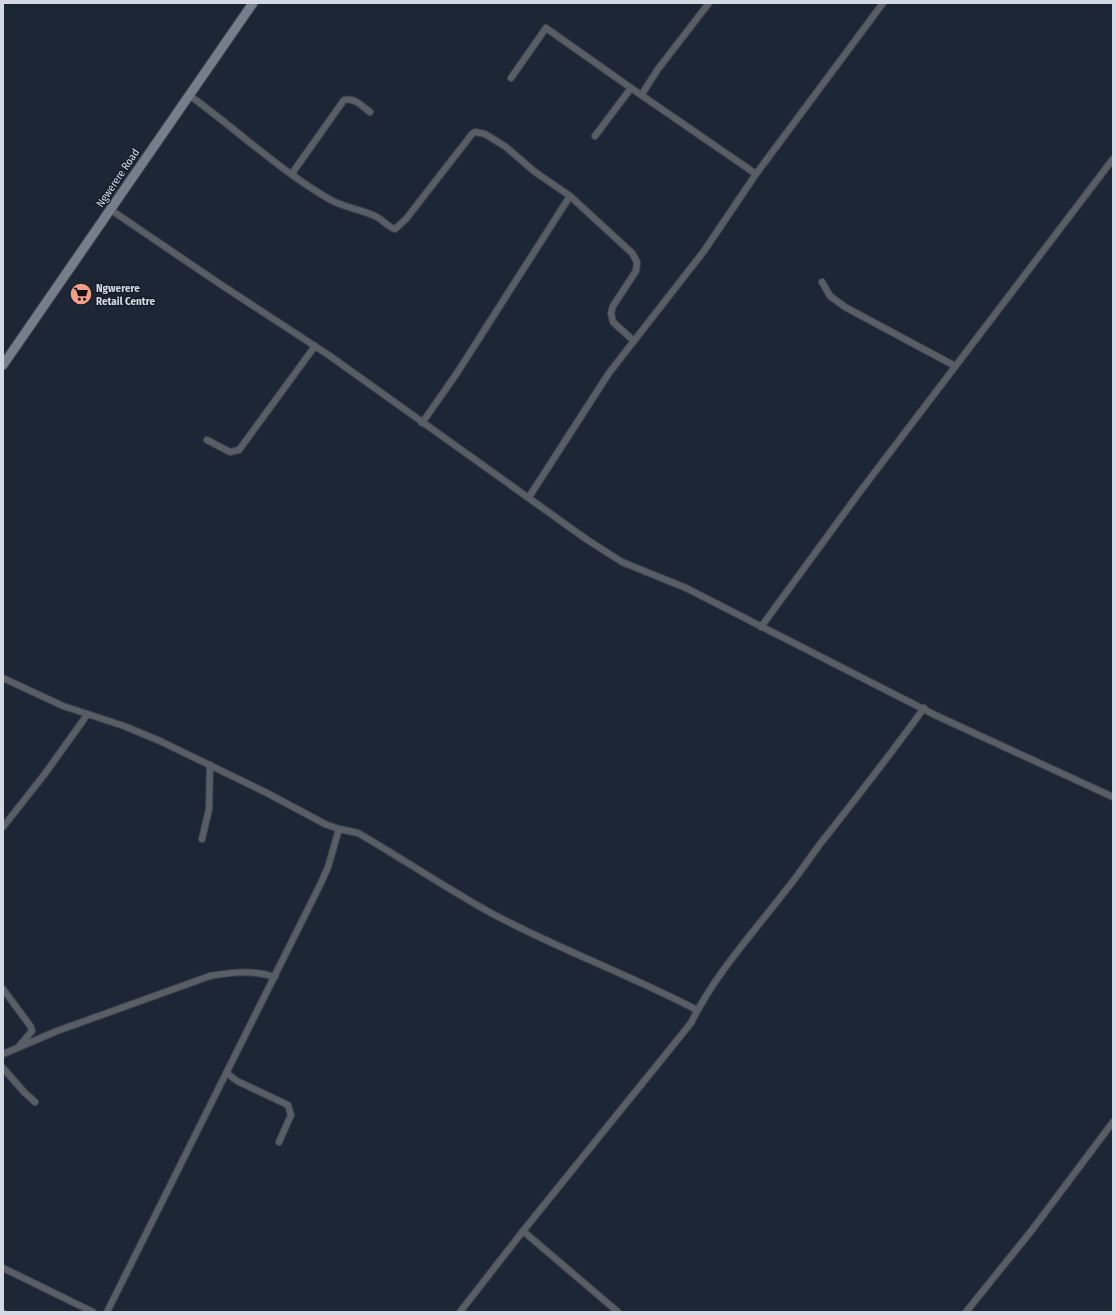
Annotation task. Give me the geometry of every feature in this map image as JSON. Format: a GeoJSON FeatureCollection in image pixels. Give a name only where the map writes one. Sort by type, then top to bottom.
{"type":"FeatureCollection","features":[{"type":"Feature","properties":{"kind":"main road","name":"Ngwerere Road"},"geometry":{"type":"LineString","coordinates":[[3,365],[111,210],[188,95],[253,3]]}},
{"type":"Feature","properties":{"kind":"street"},"geometry":{"type":"LineString","coordinates":[[642,94],[658,69],[709,3]]}},
{"type":"Feature","properties":{"kind":"street"},"geometry":{"type":"LineString","coordinates":[[529,497],[609,373],[704,251],[756,174],[883,3]]}},
{"type":"Feature","properties":{"kind":"street"},"geometry":{"type":"LineString","coordinates":[[511,78],[546,28],[756,174]]}},
{"type":"Feature","properties":{"kind":"street"},"geometry":{"type":"LineString","coordinates":[[595,136],[631,88]]}},
{"type":"Feature","properties":{"kind":"street"},"geometry":{"type":"LineString","coordinates":[[188,95],[294,175],[330,200],[378,218],[391,228],[395,229],[406,219],[475,132],[485,134],[506,148],[535,172],[570,196],[622,242],[637,262],[636,271],[613,306],[612,313],[613,322],[634,340]]}},
{"type":"Feature","properties":{"kind":"street"},"geometry":{"type":"LineString","coordinates":[[294,175],[293,172],[344,100],[349,99],[354,101],[370,112]]}},
{"type":"Feature","properties":{"kind":"street"},"geometry":{"type":"LineString","coordinates":[[761,627],[955,366],[1113,159]]}},
{"type":"Feature","properties":{"kind":"street"},"geometry":{"type":"LineString","coordinates":[[422,423],[457,373],[570,196]]}},
{"type":"Feature","properties":{"kind":"street"},"geometry":{"type":"LineString","coordinates":[[111,210],[315,346],[586,539],[622,562],[686,588],[924,708],[1113,796]]}},
{"type":"Feature","properties":{"kind":"street"},"geometry":{"type":"LineString","coordinates":[[822,282],[830,296],[846,307],[955,366]]}},
{"type":"Feature","properties":{"kind":"street"},"geometry":{"type":"LineString","coordinates":[[207,440],[230,452],[239,450],[315,346]]}},
{"type":"Feature","properties":{"kind":"street"},"geometry":{"type":"LineString","coordinates":[[3,678],[87,715],[140,732],[210,765],[325,824],[358,833],[491,913],[607,969],[650,986],[697,1010]]}},
{"type":"Feature","properties":{"kind":"street"},"geometry":{"type":"LineString","coordinates":[[460,1312],[691,1023],[697,1010],[722,972],[810,860],[828,833],[878,771],[924,708]]}},
{"type":"Feature","properties":{"kind":"street"},"geometry":{"type":"LineString","coordinates":[[3,827],[44,775],[87,715]]}},
{"type":"Feature","properties":{"kind":"street"},"geometry":{"type":"LineString","coordinates":[[202,839],[209,809],[210,765]]}},
{"type":"Feature","properties":{"kind":"street"},"geometry":{"type":"LineString","coordinates":[[107,1312],[326,873],[339,829]]}},
{"type":"Feature","properties":{"kind":"street"},"geometry":{"type":"LineString","coordinates":[[3,1054],[57,1032],[210,976],[253,972],[275,977]]}},
{"type":"Feature","properties":{"kind":"street"},"geometry":{"type":"LineString","coordinates":[[3,989],[32,1031],[22,1043],[14,1049]]}},
{"type":"Feature","properties":{"kind":"street"},"geometry":{"type":"LineString","coordinates":[[3,1068],[35,1102]]}},
{"type":"Feature","properties":{"kind":"street"},"geometry":{"type":"LineString","coordinates":[[226,1073],[237,1081],[288,1105],[291,1115],[279,1142]]}},
{"type":"Feature","properties":{"kind":"street"},"geometry":{"type":"LineString","coordinates":[[966,1312],[1032,1230],[1113,1122]]}},
{"type":"Feature","properties":{"kind":"street"},"geometry":{"type":"LineString","coordinates":[[524,1231],[618,1312]]}},
{"type":"Feature","properties":{"kind":"street"},"geometry":{"type":"LineString","coordinates":[[3,1268],[93,1312]]}},
{"type":"Feature","properties":{"kind":"place","name":"Ngwerere Retail Centre"},"geometry":{"type":"Point","coordinates":[81,294]}}]}
